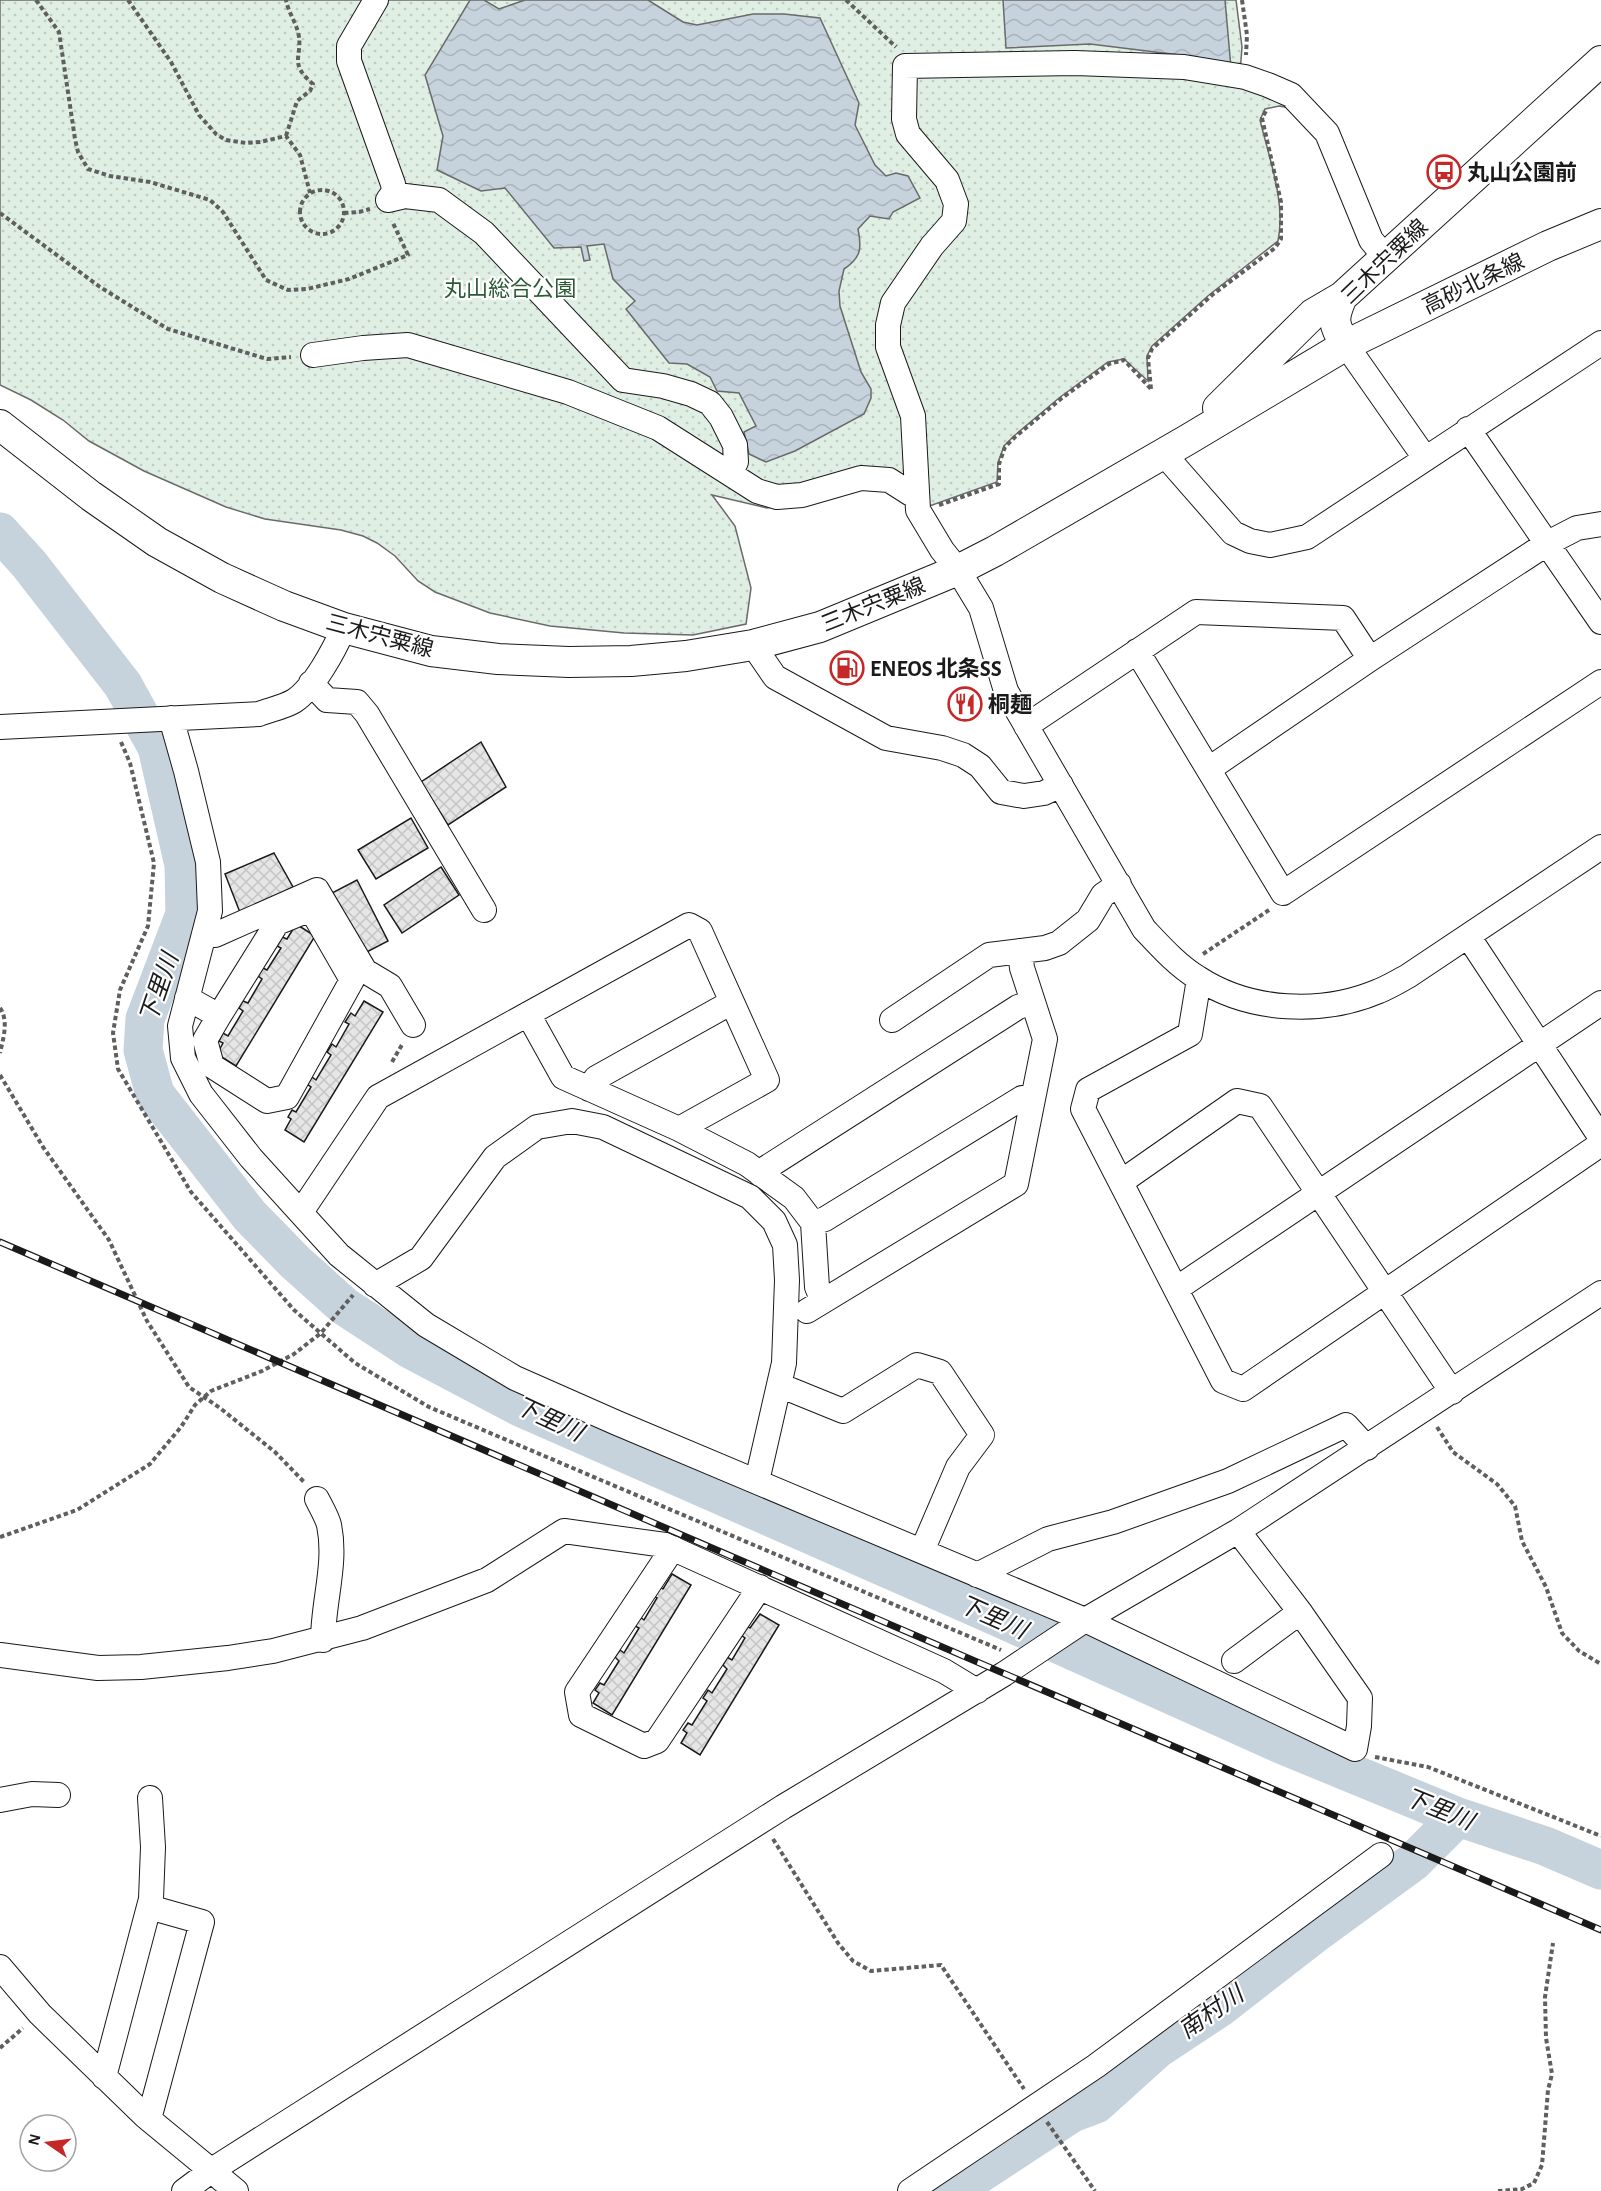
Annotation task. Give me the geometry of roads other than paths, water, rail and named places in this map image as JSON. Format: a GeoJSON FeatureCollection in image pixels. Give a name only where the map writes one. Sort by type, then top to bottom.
{"type":"FeatureCollection","features":[{"type":"Feature","properties":{"kind":"main road","name":"三木宍粟線"},"geometry":{"type":"LineString","coordinates":[[0,425],[91,496],[157,542],[222,578],[284,606],[344,628],[431,651],[498,659],[569,662],[632,661],[686,656],[753,645],[820,627],[958,570],[1175,447],[1346,345],[1336,329],[1334,313],[1342,297],[1601,61]]}},
{"type":"Feature","properties":{"kind":"main road","name":"高砂北条線"},"geometry":{"type":"LineString","coordinates":[[1346,345],[1548,246],[1601,224]]}},
{"type":"Feature","properties":{"kind":"main road"},"geometry":{"type":"LineString","coordinates":[[1175,447],[1313,314],[1342,297]]}},
{"type":"Feature","properties":{"kind":"street"},"geometry":{"type":"LineString","coordinates":[[376,0],[349,45],[348,54],[393,184],[394,192],[388,200],[405,196],[439,200],[484,233],[623,380],[663,386],[691,394],[710,403],[721,417],[735,445],[736,462],[730,472]]}},
{"type":"Feature","properties":{"kind":"street"},"geometry":{"type":"LineString","coordinates":[[918,505],[913,416],[888,347],[888,325],[893,303],[932,246],[954,221],[956,204],[946,180],[914,142],[905,124],[905,66],[1097,63],[1184,67],[1245,77],[1291,95],[1327,133],[1371,240],[1384,257]]}},
{"type":"Feature","properties":{"kind":"street"},"geometry":{"type":"LineString","coordinates":[[1175,447],[1233,533],[1250,541],[1270,545],[1307,537],[1601,343]]}},
{"type":"Feature","properties":{"kind":"street"},"geometry":{"type":"LineString","coordinates":[[313,355],[408,345],[568,392],[658,428],[758,491],[777,497],[802,495],[861,478],[889,480],[911,494],[942,550],[958,570],[981,608],[1006,691],[1144,929],[1169,956],[1192,973],[1236,996],[1272,1006],[1309,1007],[1343,1002],[1378,991],[1408,976],[1601,847]]}},
{"type":"Feature","properties":{"kind":"street"},"geometry":{"type":"LineString","coordinates":[[1346,345],[1425,458]]}},
{"type":"Feature","properties":{"kind":"street"},"geometry":{"type":"LineString","coordinates":[[1468,429],[1601,622]]}},
{"type":"Feature","properties":{"kind":"street"},"geometry":{"type":"LineString","coordinates":[[1209,769],[1371,658],[1548,543],[1577,528],[1601,524]]}},
{"type":"Feature","properties":{"kind":"street"},"geometry":{"type":"LineString","coordinates":[[1026,726],[1196,612],[1343,618],[1371,658]]}},
{"type":"Feature","properties":{"kind":"street"},"geometry":{"type":"LineString","coordinates":[[0,727],[258,714],[294,701],[311,683],[333,653],[344,628]]}},
{"type":"Feature","properties":{"kind":"street"},"geometry":{"type":"LineString","coordinates":[[753,645],[775,677],[886,738],[942,748],[963,755],[980,766],[1001,792],[1024,796],[1044,794],[1060,785]]}},
{"type":"Feature","properties":{"kind":"street"},"geometry":{"type":"LineString","coordinates":[[1137,651],[1283,893],[1601,682]]}},
{"type":"Feature","properties":{"kind":"street"},"geometry":{"type":"LineString","coordinates":[[311,683],[327,700],[357,702],[367,714],[484,910]]}},
{"type":"Feature","properties":{"kind":"street"},"geometry":{"type":"LineString","coordinates":[[171,718],[208,862],[210,911],[180,1026],[183,1058],[201,1094],[251,1158],[339,1255],[426,1325],[515,1378],[977,1575],[1355,1749],[1360,1698],[1300,1612],[1238,1532]]}},
{"type":"Feature","properties":{"kind":"street"},"geometry":{"type":"LineString","coordinates":[[892,1020],[989,956],[1044,948],[1059,943],[1088,920],[1103,895],[1119,884]]}},
{"type":"Feature","properties":{"kind":"street"},"geometry":{"type":"LineString","coordinates":[[204,934],[215,935],[317,890],[365,971],[390,986],[413,1025]]}},
{"type":"Feature","properties":{"kind":"street"},"geometry":{"type":"LineString","coordinates":[[311,909],[352,980],[287,1097],[267,1101],[212,1066],[205,1040],[219,1016],[277,922],[311,909]]}},
{"type":"Feature","properties":{"kind":"street"},"geometry":{"type":"LineString","coordinates":[[301,1212],[378,1097],[688,925],[700,931],[767,1080],[679,1129]]}},
{"type":"Feature","properties":{"kind":"street"},"geometry":{"type":"LineString","coordinates":[[1468,936],[1601,1138]]}},
{"type":"Feature","properties":{"kind":"street"},"geometry":{"type":"LineString","coordinates":[[528,1014],[563,1077],[679,1129],[747,1164],[794,1198],[813,1223],[817,1287],[815,1306],[1016,1184],[1045,1039],[1022,968],[1020,951]]}},
{"type":"Feature","properties":{"kind":"street"},"geometry":{"type":"LineString","coordinates":[[1192,973],[1190,1034],[1088,1090],[1083,1109],[1223,1381],[1243,1389],[1601,1144]]}},
{"type":"Feature","properties":{"kind":"street"},"geometry":{"type":"LineString","coordinates":[[187,998],[219,1016]]}},
{"type":"Feature","properties":{"kind":"street"},"geometry":{"type":"LineString","coordinates":[[589,1089],[596,1078],[732,1002]]}},
{"type":"Feature","properties":{"kind":"street"},"geometry":{"type":"LineString","coordinates":[[760,1174],[1018,1007],[1033,1002]]}},
{"type":"Feature","properties":{"kind":"street"},"geometry":{"type":"LineString","coordinates":[[1176,1289],[1601,1003]]}},
{"type":"Feature","properties":{"kind":"street"},"geometry":{"type":"LineString","coordinates":[[813,1223],[825,1219],[1022,1098],[1033,1099]]}},
{"type":"Feature","properties":{"kind":"street"},"geometry":{"type":"LineString","coordinates":[[1121,1182],[1237,1101],[1260,1106],[1452,1392]]}},
{"type":"Feature","properties":{"kind":"street"},"geometry":{"type":"LineString","coordinates":[[371,1281],[420,1258],[495,1157],[537,1127],[572,1121],[603,1128],[750,1197],[774,1221],[784,1245],[787,1280],[784,1363],[757,1481]]}},
{"type":"Feature","properties":{"kind":"street"},"geometry":{"type":"LineString","coordinates":[[184,2191],[212,2170],[761,1821],[977,1691],[1081,1623],[1238,1532],[1601,1293]]}},
{"type":"Feature","properties":{"kind":"street"},"geometry":{"type":"LineString","coordinates":[[779,1385],[843,1411],[917,1365],[940,1372],[982,1435],[958,1467],[922,1551]]}},
{"type":"Feature","properties":{"kind":"street"},"geometry":{"type":"LineString","coordinates":[[977,1575],[1048,1539],[1113,1522],[1228,1481],[1346,1425],[1367,1448]]}},
{"type":"Feature","properties":{"kind":"street"},"geometry":{"type":"LineString","coordinates":[[317,1499],[329,1525],[331,1555],[323,1640]]}},
{"type":"Feature","properties":{"kind":"street"},"geometry":{"type":"LineString","coordinates":[[0,1655],[98,1668],[228,1658],[273,1651],[323,1640],[362,1628],[488,1580],[564,1531],[673,1548],[945,1671],[977,1691]]}},
{"type":"Feature","properties":{"kind":"street"},"geometry":{"type":"LineString","coordinates":[[673,1548],[577,1692],[581,1715],[644,1746],[657,1741],[760,1587]]}},
{"type":"Feature","properties":{"kind":"street"},"geometry":{"type":"LineString","coordinates":[[1234,1661],[1300,1612]]}},
{"type":"Feature","properties":{"kind":"street"},"geometry":{"type":"LineString","coordinates":[[0,1800],[32,1794],[58,1795]]}},
{"type":"Feature","properties":{"kind":"street"},"geometry":{"type":"LineString","coordinates":[[104,2077],[149,1906],[153,1847],[150,1798]]}},
{"type":"Feature","properties":{"kind":"street"},"geometry":{"type":"LineString","coordinates":[[910,2191],[1105,2059],[1382,1856]]}},
{"type":"Feature","properties":{"kind":"street"},"geometry":{"type":"LineString","coordinates":[[149,1906],[202,1922],[149,2119]]}},
{"type":"Feature","properties":{"kind":"street"},"geometry":{"type":"LineString","coordinates":[[0,1967],[40,2014],[104,2077],[149,2119],[236,2191]]}},
{"type":"Feature","properties":{"kind":"water"},"geometry":{"type":"Polygon","coordinates":[[[470,0],[484,0],[499,9],[525,0],[648,0],[683,22],[697,25],[753,14],[784,14],[820,18],[859,103],[855,125],[875,165],[886,176],[896,173],[908,176],[920,198],[893,212],[889,219],[870,216],[858,229],[860,247],[857,257],[844,269],[839,291],[840,306],[861,372],[871,389],[871,398],[864,414],[795,451],[766,462],[749,454],[744,432],[756,426],[739,393],[717,391],[710,377],[687,364],[669,363],[626,309],[635,301],[613,279],[604,244],[587,246],[590,260],[584,261],[581,247],[554,248],[505,188],[481,191],[437,170],[443,136],[425,75],[470,0]]]}},
{"type":"Feature","properties":{"kind":"water"},"geometry":{"type":"Polygon","coordinates":[[[1003,0],[1225,0],[1231,68],[1196,57],[1090,44],[1006,48],[1003,0]]]}},
{"type":"Feature","properties":{"kind":"waterway","name":"下里川"},"geometry":{"type":"LineString","coordinates":[[0,532],[29,564],[123,685],[157,747],[184,865],[185,914],[145,1019],[143,1050],[155,1094],[250,1216],[295,1262],[344,1306],[410,1349],[522,1408],[1283,1745],[1458,1817],[1545,1846],[1601,1870]]}},
{"type":"Feature","properties":{"kind":"waterway","name":"南村川"},"geometry":{"type":"LineString","coordinates":[[953,2191],[1072,2113],[1096,2104],[1157,2049],[1219,2008],[1313,1935],[1413,1862],[1458,1817]]}},
{"type":"Feature","properties":{"kind":"railway"},"geometry":{"type":"LineString","coordinates":[[0,1242],[1601,1930]]}},
{"type":"Feature","properties":{"kind":"place","name":"丸山公園前"},"geometry":{"type":"Point","coordinates":[1444,172]}},
{"type":"Feature","properties":{"kind":"place","name":"ENEOS 北条SS"},"geometry":{"type":"Point","coordinates":[847,668]}},
{"type":"Feature","properties":{"kind":"place","name":"桐麺"},"geometry":{"type":"Point","coordinates":[965,704]}},
{"type":"Feature","properties":{"kind":"park label","name":"丸山総合公園"},"geometry":{"type":"Point","coordinates":[510,288]}}]}
